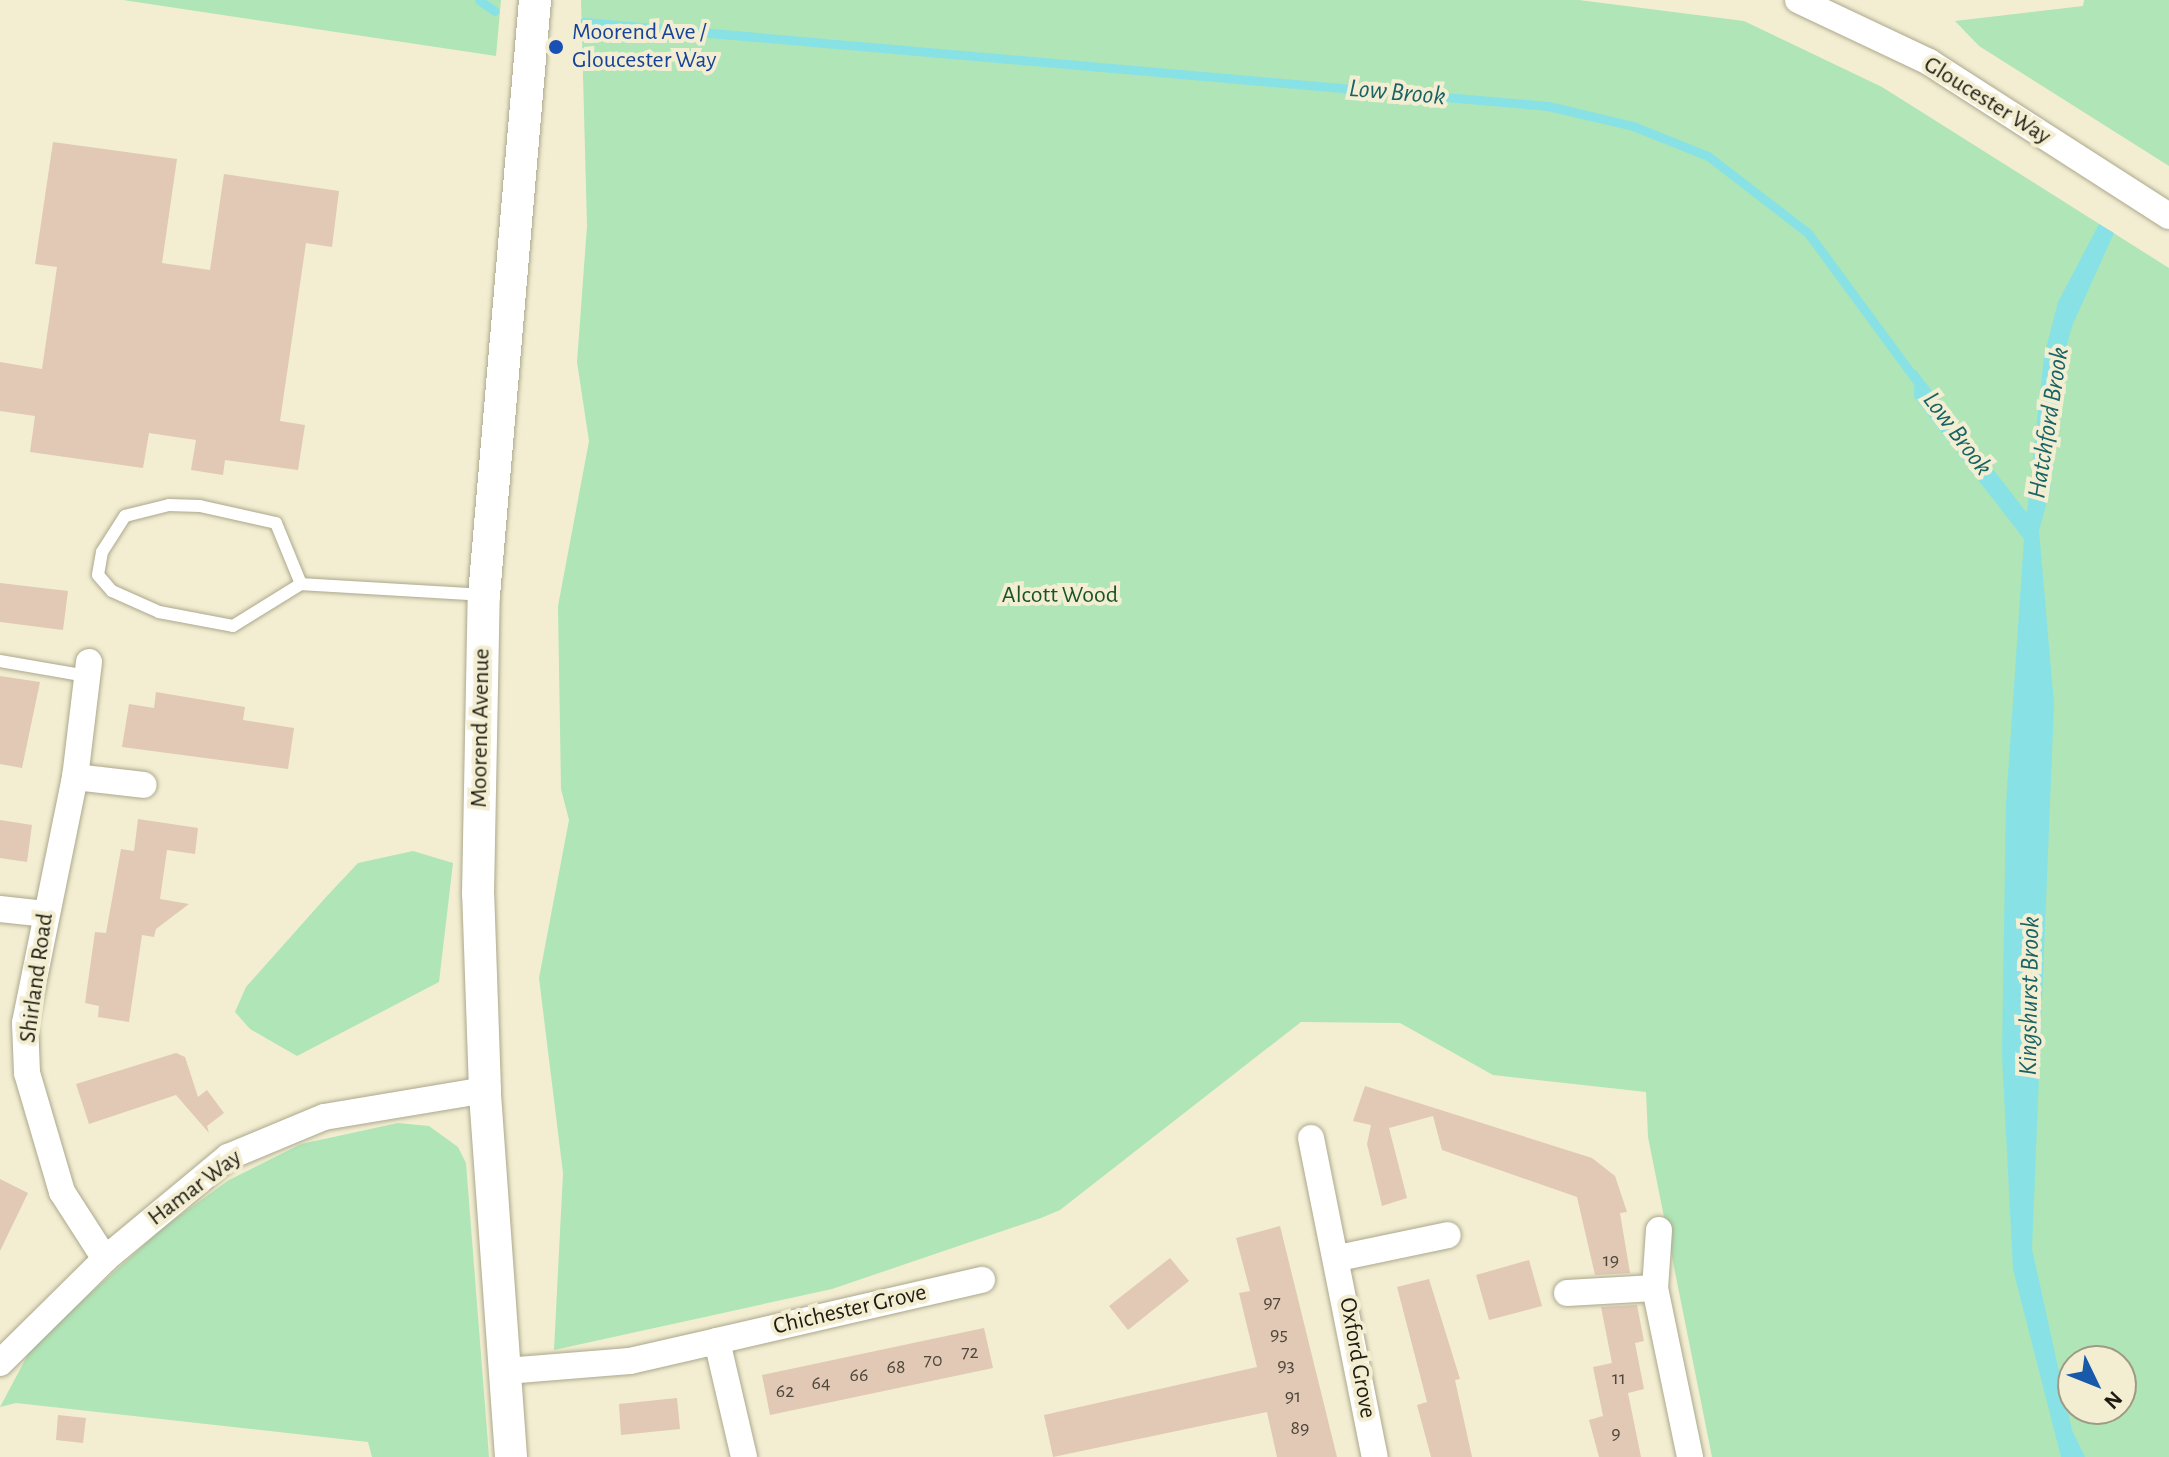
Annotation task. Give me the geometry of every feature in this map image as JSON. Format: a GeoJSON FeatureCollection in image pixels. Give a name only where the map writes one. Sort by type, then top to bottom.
{"type":"FeatureCollection","features":[{"type":"Feature","properties":{"kind":"street","name":"Moorend Avenue"},"geometry":{"type":"LineString","coordinates":[[511,1457],[485,1090],[478,894],[484,595],[535,0]]}},
{"type":"Feature","properties":{"kind":"street","name":"Gloucester Way"},"geometry":{"type":"LineString","coordinates":[[1807,1],[1929,62],[2169,216]]}},
{"type":"Feature","properties":{"kind":"street","name":"Shirland Road"},"geometry":{"type":"LineString","coordinates":[[88,669],[75,777],[25,1023],[27,1073],[62,1192],[105,1259]]}},
{"type":"Feature","properties":{"kind":"street"},"geometry":{"type":"LineString","coordinates":[[75,777],[144,785]]}},
{"type":"Feature","properties":{"kind":"street"},"geometry":{"type":"LineString","coordinates":[[0,909],[45,914]]}},
{"type":"Feature","properties":{"kind":"street","name":"Hamar Way"},"geometry":{"type":"LineString","coordinates":[[0,1363],[105,1259],[243,1151],[324,1117],[485,1090]]}},
{"type":"Feature","properties":{"kind":"street","name":"Oxford Grove"},"geometry":{"type":"LineString","coordinates":[[1311,1138],[1338,1258],[1375,1457]]}},
{"type":"Feature","properties":{"kind":"street"},"geometry":{"type":"LineString","coordinates":[[1659,1230],[1655,1288],[1690,1457]]}},
{"type":"Feature","properties":{"kind":"street"},"geometry":{"type":"LineString","coordinates":[[1338,1258],[1448,1235]]}},
{"type":"Feature","properties":{"kind":"street","name":"Chichester Grove"},"geometry":{"type":"LineString","coordinates":[[506,1371],[630,1361],[982,1280]]}},
{"type":"Feature","properties":{"kind":"street"},"geometry":{"type":"LineString","coordinates":[[1567,1293],[1655,1288]]}},
{"type":"Feature","properties":{"kind":"street"},"geometry":{"type":"LineString","coordinates":[[717,1341],[744,1457]]}},
{"type":"Feature","properties":{"kind":"lane"},"geometry":{"type":"LineString","coordinates":[[301,584],[276,523],[184,505],[125,516],[102,552],[98,575],[112,591],[159,612],[233,626],[301,584],[484,595]]}},
{"type":"Feature","properties":{"kind":"lane"},"geometry":{"type":"LineString","coordinates":[[0,661],[88,669]]}},
{"type":"Feature","properties":{"kind":"green space"},"geometry":{"type":"Polygon","coordinates":[[[123,0],[501,0],[496,56],[123,0]]]}},
{"type":"Feature","properties":{"kind":"green space","name":"Alcott Wood"},"geometry":{"type":"Polygon","coordinates":[[[581,0],[1579,0],[1744,21],[1882,87],[2169,268],[2169,1457],[1712,1457],[1648,1137],[1646,1092],[1493,1075],[1400,1023],[1301,1022],[1060,1210],[1041,1218],[832,1289],[554,1350],[563,1173],[539,978],[569,820],[561,789],[558,606],[589,441],[577,362],[587,226],[581,0]]]}},
{"type":"Feature","properties":{"kind":"green space"},"geometry":{"type":"Polygon","coordinates":[[[2084,0],[2169,0],[2169,166],[1979,46],[1955,21],[2083,6],[2084,0]]]}},
{"type":"Feature","properties":{"kind":"green space"},"geometry":{"type":"Polygon","coordinates":[[[413,851],[453,863],[439,982],[297,1056],[250,1029],[235,1012],[246,987],[327,896],[358,863],[413,851]]]}},
{"type":"Feature","properties":{"kind":"green space"},"geometry":{"type":"Polygon","coordinates":[[[398,1123],[429,1126],[458,1147],[466,1163],[489,1457],[372,1457],[368,1442],[16,1403],[0,1407],[33,1345],[164,1227],[229,1180],[301,1144],[398,1123]]]}},
{"type":"Feature","properties":{"kind":"water"},"geometry":{"type":"Polygon","coordinates":[[[2099,224],[2114,233],[2072,326],[2062,364],[2051,486],[2039,531],[2054,704],[2032,1249],[2057,1362],[2057,1425],[2071,1425],[2085,1457],[2061,1457],[2013,1269],[2002,1055],[2006,804],[2024,539],[1914,397],[1915,369],[2027,513],[2044,356],[2058,302],[2099,224]]]}},
{"type":"Feature","properties":{"kind":"building"},"geometry":{"type":"Polygon","coordinates":[[[53,142],[177,159],[162,263],[210,270],[224,174],[339,191],[332,247],[306,243],[280,421],[305,425],[298,470],[225,460],[223,475],[191,470],[196,440],[149,433],[143,468],[30,452],[35,416],[0,411],[0,362],[42,369],[57,267],[35,264],[53,142]]]}},
{"type":"Feature","properties":{"kind":"building"},"geometry":{"type":"Polygon","coordinates":[[[0,583],[68,591],[63,630],[0,622],[0,583]]]}},
{"type":"Feature","properties":{"kind":"building"},"geometry":{"type":"Polygon","coordinates":[[[0,676],[40,682],[22,768],[0,764],[0,676]]]}},
{"type":"Feature","properties":{"kind":"building"},"geometry":{"type":"Polygon","coordinates":[[[156,692],[245,707],[243,720],[294,728],[288,769],[122,747],[129,704],[154,708],[156,692]]]}},
{"type":"Feature","properties":{"kind":"building"},"geometry":{"type":"Polygon","coordinates":[[[138,819],[198,828],[195,854],[167,850],[160,899],[189,904],[156,929],[154,937],[142,935],[129,1022],[98,1017],[99,1006],[85,1003],[95,932],[106,933],[121,849],[134,851],[138,819]]]}},
{"type":"Feature","properties":{"kind":"building"},"geometry":{"type":"Polygon","coordinates":[[[0,820],[32,825],[27,862],[0,858],[0,820]]]}},
{"type":"Feature","properties":{"kind":"building"},"geometry":{"type":"Polygon","coordinates":[[[176,1053],[185,1057],[198,1097],[207,1090],[224,1113],[207,1126],[209,1133],[176,1095],[89,1124],[76,1084],[176,1053]]]}},
{"type":"Feature","properties":{"kind":"building"},"geometry":{"type":"Polygon","coordinates":[[[1365,1086],[1592,1158],[1615,1176],[1627,1212],[1620,1213],[1630,1273],[1595,1275],[1577,1197],[1442,1150],[1433,1116],[1389,1128],[1407,1198],[1382,1206],[1367,1144],[1371,1125],[1353,1121],[1365,1086]]]}},
{"type":"Feature","properties":{"kind":"building"},"geometry":{"type":"Polygon","coordinates":[[[0,1179],[28,1193],[0,1251],[0,1179]]]}},
{"type":"Feature","properties":{"kind":"building"},"geometry":{"type":"Polygon","coordinates":[[[1280,1226],[1337,1457],[1277,1457],[1267,1412],[1053,1457],[1044,1415],[1257,1367],[1239,1293],[1250,1291],[1236,1238],[1280,1226]]]}},
{"type":"Feature","properties":{"kind":"building"},"geometry":{"type":"Polygon","coordinates":[[[1170,1258],[1189,1281],[1128,1330],[1109,1306],[1170,1258]]]}},
{"type":"Feature","properties":{"kind":"building"},"geometry":{"type":"Polygon","coordinates":[[[1529,1260],[1542,1306],[1489,1320],[1476,1275],[1529,1260]]]}},
{"type":"Feature","properties":{"kind":"building"},"geometry":{"type":"Polygon","coordinates":[[[1429,1279],[1460,1379],[1455,1380],[1472,1457],[1431,1457],[1417,1405],[1427,1402],[1397,1287],[1429,1279]]]}},
{"type":"Feature","properties":{"kind":"building"},"geometry":{"type":"Polygon","coordinates":[[[1637,1305],[1644,1341],[1635,1343],[1644,1389],[1628,1393],[1641,1457],[1599,1457],[1589,1420],[1603,1416],[1593,1367],[1612,1363],[1601,1307],[1637,1305]]]}},
{"type":"Feature","properties":{"kind":"building"},"geometry":{"type":"Polygon","coordinates":[[[984,1328],[993,1368],[770,1415],[762,1375],[984,1328]]]}},
{"type":"Feature","properties":{"kind":"building"},"geometry":{"type":"Polygon","coordinates":[[[677,1398],[680,1429],[621,1435],[619,1404],[677,1398]]]}},
{"type":"Feature","properties":{"kind":"building"},"geometry":{"type":"Polygon","coordinates":[[[58,1415],[86,1418],[83,1443],[56,1440],[58,1415]]]}},
{"type":"Feature","properties":{"kind":"waterway","name":"Low Brook"},"geometry":{"type":"LineString","coordinates":[[479,0],[495,11]]}},
{"type":"Feature","properties":{"kind":"waterway","name":"Low Brook"},"geometry":{"type":"LineString","coordinates":[[584,22],[1548,106],[1633,126],[1708,156],[1808,233],[1921,387]]}},
{"type":"Feature","properties":{"kind":"place","name":"Moorend Ave / Gloucester Way"},"geometry":{"type":"Point","coordinates":[556,47]}},
{"type":"Feature","properties":{"kind":"water label","name":"Hatchford Brook"},"geometry":{"type":"Point","coordinates":[2049,423]}},
{"type":"Feature","properties":{"kind":"water label","name":"Kingshurst Brook"},"geometry":{"type":"Point","coordinates":[2030,996]}}]}
